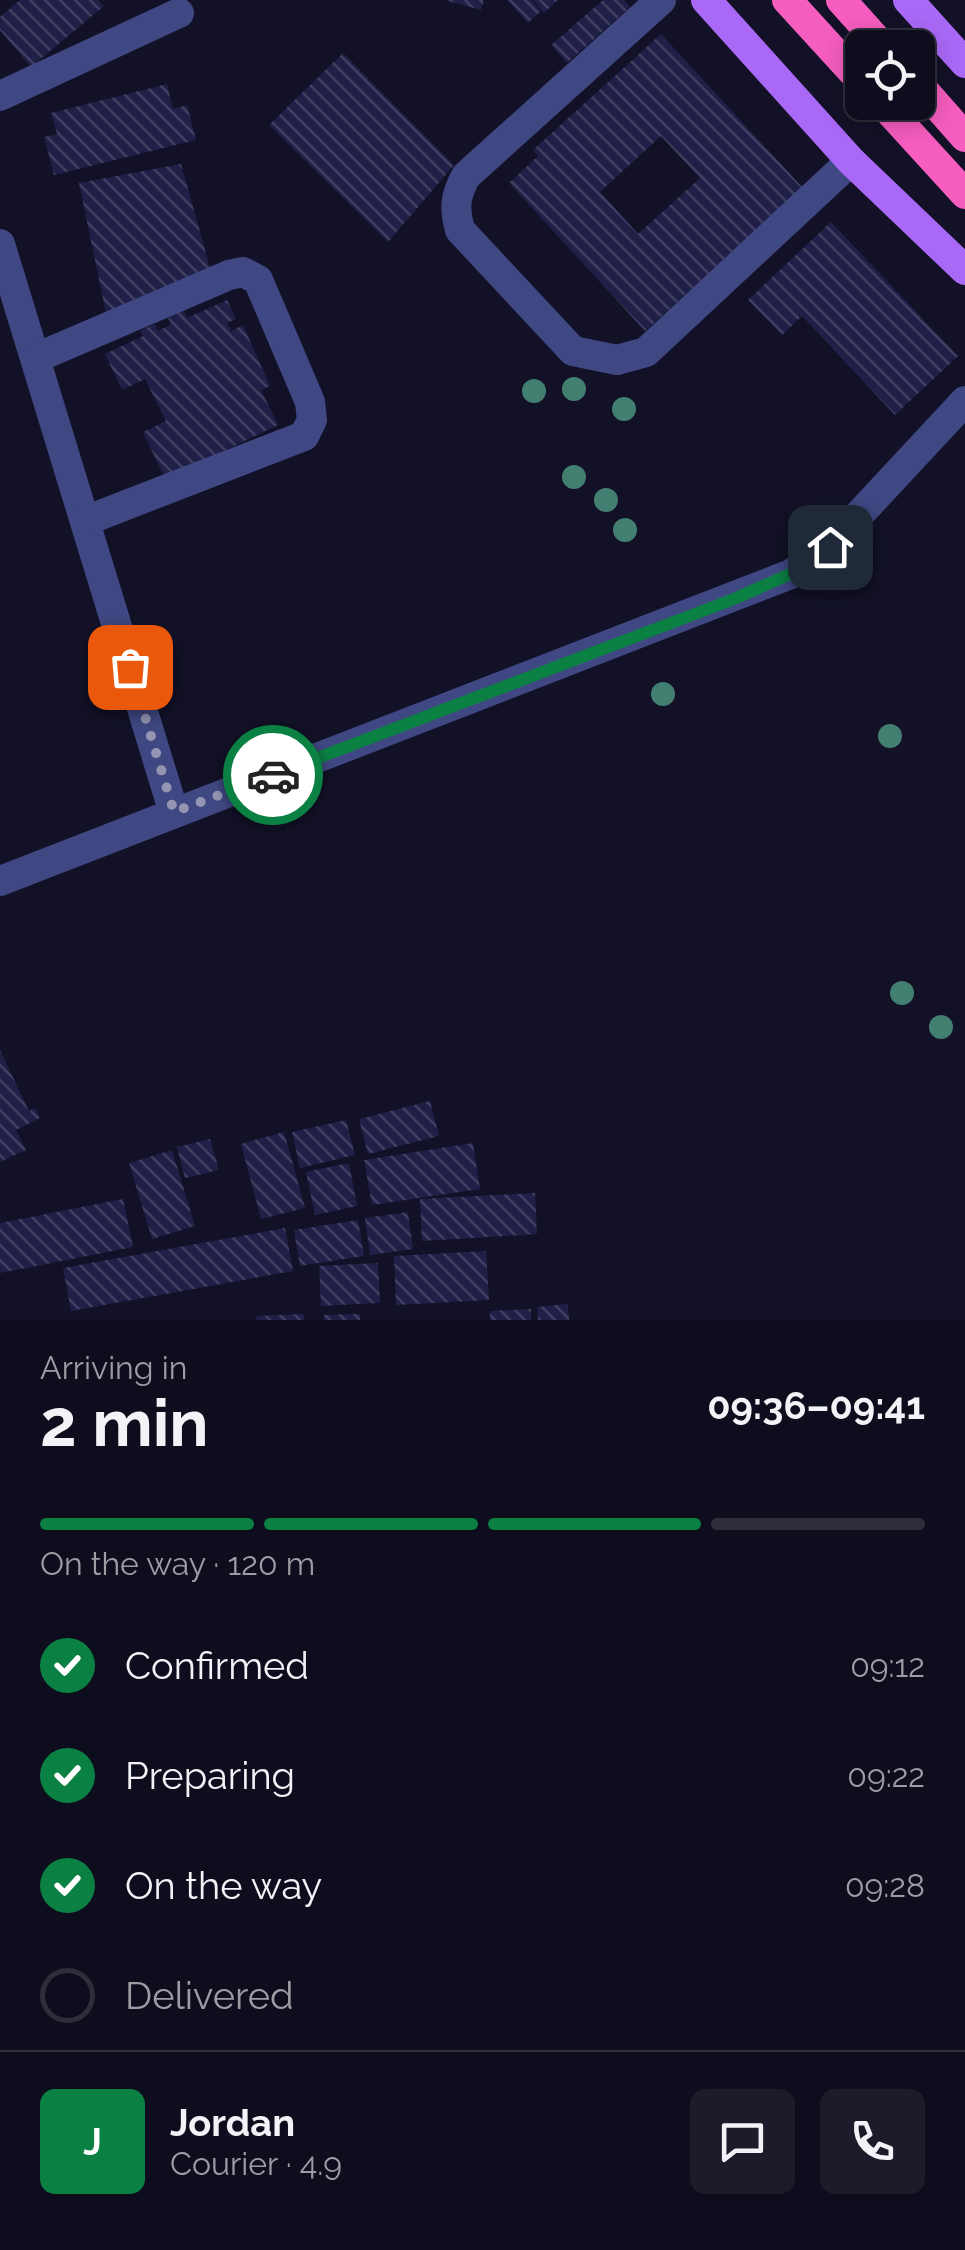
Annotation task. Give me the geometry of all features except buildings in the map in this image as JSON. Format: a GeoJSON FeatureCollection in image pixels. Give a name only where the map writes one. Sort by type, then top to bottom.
{"type":"FeatureCollection","features":[{"type":"Feature","properties":{"kind":"highway"},"geometry":{"type":"LineString","coordinates":[[788,0],[845,63]]}},
{"type":"Feature","properties":{"kind":"highway"},"geometry":{"type":"LineString","coordinates":[[841,0],[868,30]]}},
{"type":"Feature","properties":{"kind":"highway"},"geometry":{"type":"LineString","coordinates":[[935,103],[965,136]]}},
{"type":"Feature","properties":{"kind":"highway"},"geometry":{"type":"LineString","coordinates":[[897,120],[965,194]]}},
{"type":"Feature","properties":{"kind":"main road"},"geometry":{"type":"LineString","coordinates":[[706,0],[851,161],[965,270]]}},
{"type":"Feature","properties":{"kind":"main road"},"geometry":{"type":"LineString","coordinates":[[908,0],[965,63]]}},
{"type":"Feature","properties":{"kind":"street"},"geometry":{"type":"LineString","coordinates":[[661,0],[466,176],[456,194],[454,210],[460,230],[574,351],[617,360],[646,352],[851,161]]}},
{"type":"Feature","properties":{"kind":"street"},"geometry":{"type":"LineString","coordinates":[[0,96],[179,13]]}},
{"type":"Feature","properties":{"kind":"street"},"geometry":{"type":"LineString","coordinates":[[0,244],[174,812]]}},
{"type":"Feature","properties":{"kind":"street"},"geometry":{"type":"LineString","coordinates":[[36,358],[243,272],[258,280],[310,402],[312,420],[304,436],[85,521]]}},
{"type":"Feature","properties":{"kind":"street"},"geometry":{"type":"LineString","coordinates":[[0,881],[790,574],[830,547],[965,402]]}},
{"type":"Feature","properties":{"kind":"way so far"},"geometry":{"type":"LineString","coordinates":[[130,667],[174,812],[273,775]]}},
{"type":"Feature","properties":{"kind":"route"},"geometry":{"type":"LineString","coordinates":[[273,775],[734,599],[790,574],[830,547]]}}]}
